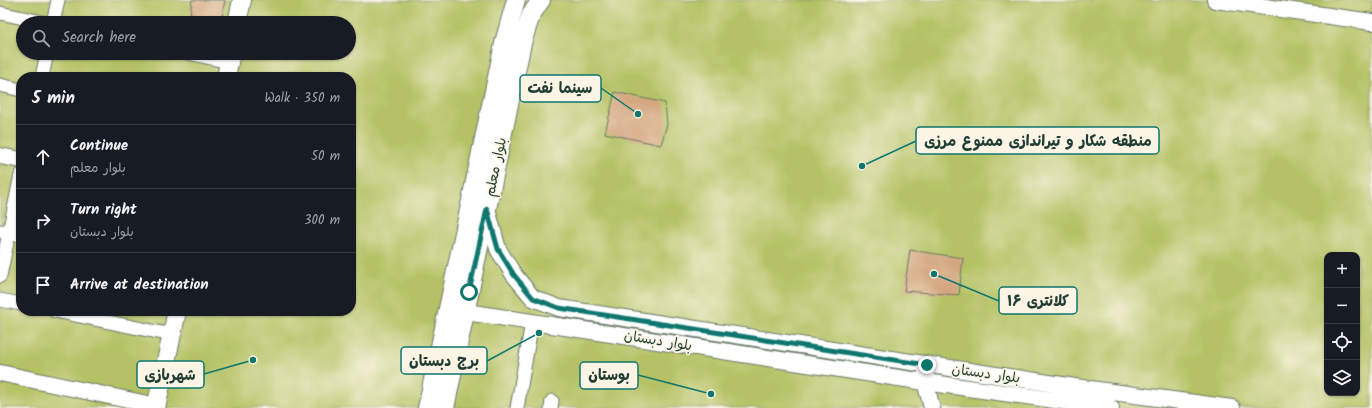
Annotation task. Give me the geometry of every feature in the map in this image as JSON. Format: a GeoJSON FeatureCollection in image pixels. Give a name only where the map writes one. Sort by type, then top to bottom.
{"type":"FeatureCollection","features":[{"type":"Feature","properties":{"kind":"main road"},"geometry":{"type":"LineString","coordinates":[[239,16],[242,0]]}},
{"type":"Feature","properties":{"kind":"main road","name":"بلوار معلم"},"geometry":{"type":"LineString","coordinates":[[445,408],[456,310],[505,39],[516,0]]}},
{"type":"Feature","properties":{"kind":"main road","name":"بلوار معلم"},"geometry":{"type":"LineString","coordinates":[[427,408],[487,209],[522,42],[531,15],[541,0]]}},
{"type":"Feature","properties":{"kind":"main road"},"geometry":{"type":"LineString","coordinates":[[156,407],[176,316]]}},
{"type":"Feature","properties":{"kind":"street"},"geometry":{"type":"LineString","coordinates":[[55,16],[58,0]]}},
{"type":"Feature","properties":{"kind":"street"},"geometry":{"type":"LineString","coordinates":[[1216,0],[1372,22]]}},
{"type":"Feature","properties":{"kind":"street"},"geometry":{"type":"LineString","coordinates":[[0,13],[16,16]]}},
{"type":"Feature","properties":{"kind":"street"},"geometry":{"type":"LineString","coordinates":[[43,72],[46,60]]}},
{"type":"Feature","properties":{"kind":"street"},"geometry":{"type":"LineString","coordinates":[[213,60],[228,64]]}},
{"type":"Feature","properties":{"kind":"street"},"geometry":{"type":"LineString","coordinates":[[0,85],[16,89]]}},
{"type":"Feature","properties":{"kind":"street"},"geometry":{"type":"LineString","coordinates":[[0,156],[16,159]]}},
{"type":"Feature","properties":{"kind":"street"},"geometry":{"type":"LineString","coordinates":[[0,276],[16,201]]}},
{"type":"Feature","properties":{"kind":"street","name":"بلوار دبستان"},"geometry":{"type":"LineString","coordinates":[[487,209],[498,249],[514,275],[533,298],[559,308],[1068,386],[1232,408]]}},
{"type":"Feature","properties":{"kind":"street"},"geometry":{"type":"LineString","coordinates":[[0,300],[16,303]]}},
{"type":"Feature","properties":{"kind":"street","name":"بلوار دبستان"},"geometry":{"type":"LineString","coordinates":[[456,310],[925,382],[1111,408]]}},
{"type":"Feature","properties":{"kind":"street"},"geometry":{"type":"LineString","coordinates":[[79,316],[172,335]]}},
{"type":"Feature","properties":{"kind":"street"},"geometry":{"type":"LineString","coordinates":[[517,408],[532,322]]}},
{"type":"Feature","properties":{"kind":"street"},"geometry":{"type":"LineString","coordinates":[[927,365],[925,382],[932,408]]}},
{"type":"Feature","properties":{"kind":"street"},"geometry":{"type":"LineString","coordinates":[[0,373],[156,407]]}},
{"type":"Feature","properties":{"kind":"green space"},"geometry":{"type":"Polygon","coordinates":[[[0,0],[1372,0],[1372,408],[0,408],[0,0]]]}},
{"type":"Feature","properties":{"kind":"building"},"geometry":{"type":"Polygon","coordinates":[[[192,0],[225,0],[222,16],[198,16],[190,14],[192,0]]]}},
{"type":"Feature","properties":{"kind":"building"},"geometry":{"type":"Polygon","coordinates":[[[615,92],[665,103],[667,124],[661,145],[605,133],[615,92]]]}},
{"type":"Feature","properties":{"kind":"building"},"geometry":{"type":"Polygon","coordinates":[[[910,250],[963,258],[959,295],[904,291],[910,250]]]}},
{"type":"Feature","properties":{"kind":"place","name":"سینما نفت"},"geometry":{"type":"Point","coordinates":[638,114]}},
{"type":"Feature","properties":{"kind":"place","name":"منطقه شکار و تیراندازی ممنوع مرزی"},"geometry":{"type":"Point","coordinates":[862,166]}},
{"type":"Feature","properties":{"kind":"place","name":"کلانتری ۱۶"},"geometry":{"type":"Point","coordinates":[934,274]}},
{"type":"Feature","properties":{"kind":"place","name":"برج دبستان"},"geometry":{"type":"Point","coordinates":[539,333]}},
{"type":"Feature","properties":{"kind":"place","name":"شهربازی"},"geometry":{"type":"Point","coordinates":[253,360]}},
{"type":"Feature","properties":{"kind":"place","name":"بوستان"},"geometry":{"type":"Point","coordinates":[711,394]}},
{"type":"Feature","properties":{"kind":"route"},"geometry":{"type":"LineString","coordinates":[[469,292],[487,209],[498,249],[514,275],[533,298],[559,308],[927,365]]}}]}
